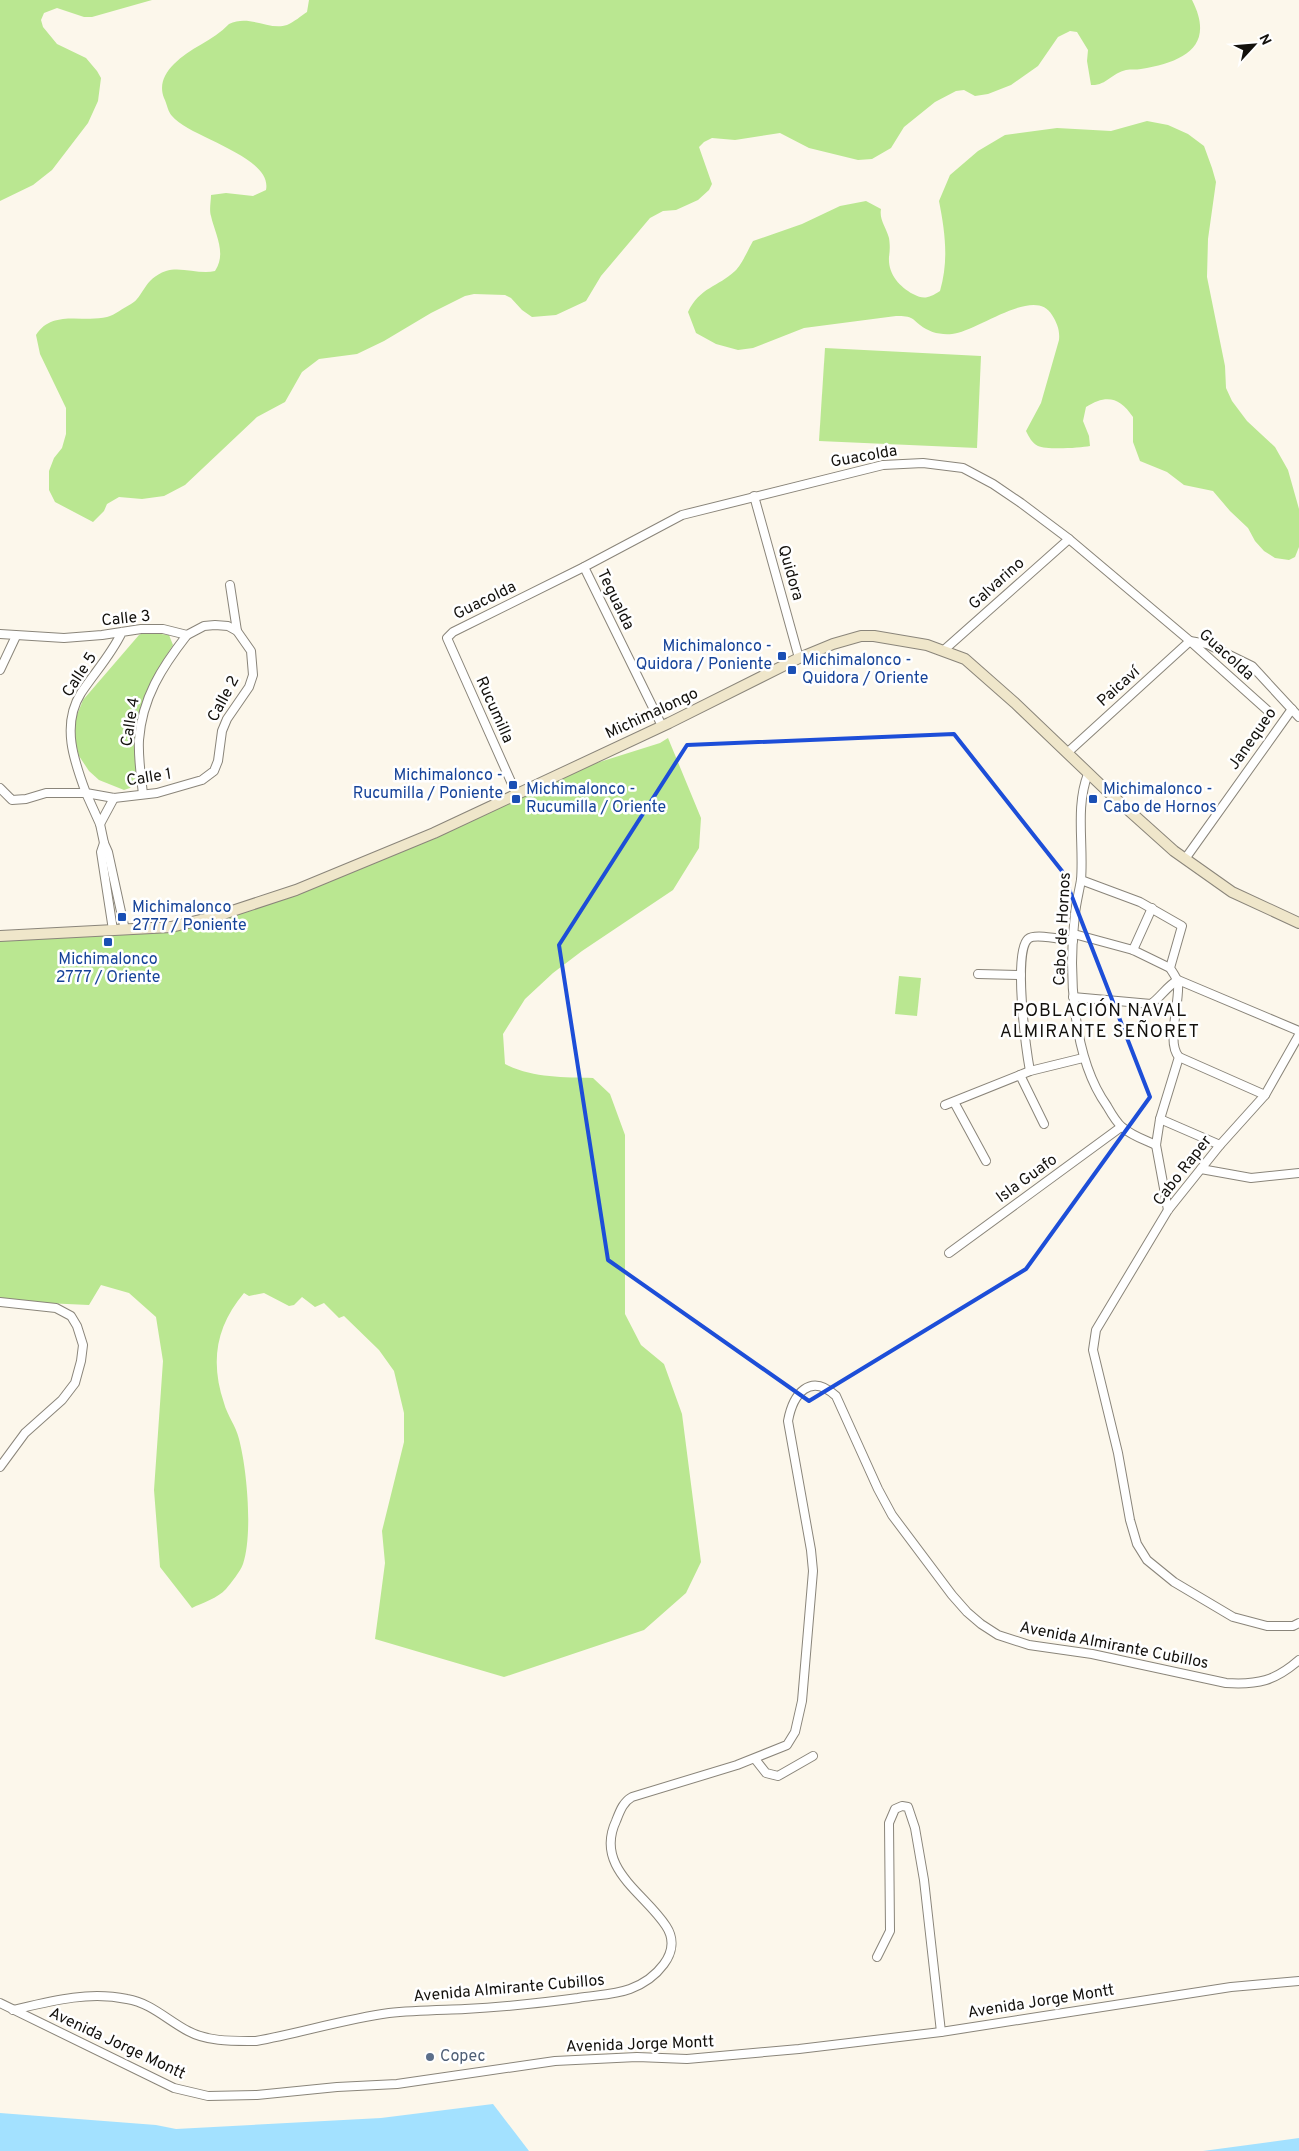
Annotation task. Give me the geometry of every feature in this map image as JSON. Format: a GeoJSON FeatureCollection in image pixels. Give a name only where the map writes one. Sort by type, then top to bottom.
{"type":"FeatureCollection","features":[{"type":"Feature","properties":{"kind":"main road","name":"Michimalongo"},"geometry":{"type":"LineString","coordinates":[[0,936],[171,927],[217,916],[296,890],[434,833],[662,726],[799,658],[833,644],[861,636],[906,641],[944,650],[965,659],[1015,703],[1088,774],[1185,859],[1232,892],[1299,923]]}},
{"type":"Feature","properties":{"kind":"street","name":"Guacolda"},"geometry":{"type":"LineString","coordinates":[[447,638],[452,632],[584,567],[682,515],[883,465],[923,463],[963,468],[994,484],[1069,539],[1190,641],[1267,710]]}},
{"type":"Feature","properties":{"kind":"street","name":"Quidora"},"geometry":{"type":"LineString","coordinates":[[754,496],[799,658]]}},
{"type":"Feature","properties":{"kind":"street","name":"Galvarino"},"geometry":{"type":"LineString","coordinates":[[944,650],[1069,539]]}},
{"type":"Feature","properties":{"kind":"street","name":"Tegualda"},"geometry":{"type":"LineString","coordinates":[[584,567],[662,726]]}},
{"type":"Feature","properties":{"kind":"street"},"geometry":{"type":"LineString","coordinates":[[230,585],[237,631]]}},
{"type":"Feature","properties":{"kind":"street"},"geometry":{"type":"LineString","coordinates":[[186,635],[204,626],[215,625],[228,626],[237,631]]}},
{"type":"Feature","properties":{"kind":"street","name":"Calle 3"},"geometry":{"type":"LineString","coordinates":[[0,634],[64,638],[141,629],[163,629],[186,635]]}},
{"type":"Feature","properties":{"kind":"street","name":"Calle 2"},"geometry":{"type":"LineString","coordinates":[[214,772],[218,761],[222,731],[227,719],[249,687],[253,674],[251,650],[237,631]]}},
{"type":"Feature","properties":{"kind":"street","name":"Calle 5"},"geometry":{"type":"LineString","coordinates":[[86,793],[72,752],[71,717],[82,693],[114,648],[122,632]]}},
{"type":"Feature","properties":{"kind":"street","name":"Calle 4"},"geometry":{"type":"LineString","coordinates":[[143,794],[139,740],[145,706],[150,690],[170,656],[186,635]]}},
{"type":"Feature","properties":{"kind":"street"},"geometry":{"type":"LineString","coordinates":[[0,670],[16,636]]}},
{"type":"Feature","properties":{"kind":"street","name":"Rucumilla"},"geometry":{"type":"LineString","coordinates":[[447,638],[516,793]]}},
{"type":"Feature","properties":{"kind":"street"},"geometry":{"type":"LineString","coordinates":[[1190,641],[1206,644],[1252,666],[1299,717]]}},
{"type":"Feature","properties":{"kind":"street","name":"Paicaví"},"geometry":{"type":"LineString","coordinates":[[1067,753],[1190,641]]}},
{"type":"Feature","properties":{"kind":"street","name":"Janequeo"},"geometry":{"type":"LineString","coordinates":[[1185,859],[1292,709]]}},
{"type":"Feature","properties":{"kind":"street","name":"Calle 1"},"geometry":{"type":"LineString","coordinates":[[2,791],[12,800],[26,799],[46,793],[86,793],[114,798],[177,788],[202,780],[214,772]]}},
{"type":"Feature","properties":{"kind":"street","name":"Cabo de Hornos"},"geometry":{"type":"LineString","coordinates":[[1088,774],[1084,784],[1082,809],[1081,880],[1074,915],[1073,997],[1083,1058],[1100,1097],[1121,1127],[1156,1145]]}},
{"type":"Feature","properties":{"kind":"street"},"geometry":{"type":"LineString","coordinates":[[86,793],[100,824],[108,852],[124,930]]}},
{"type":"Feature","properties":{"kind":"street"},"geometry":{"type":"LineString","coordinates":[[100,824],[114,798]]}},
{"type":"Feature","properties":{"kind":"street"},"geometry":{"type":"LineString","coordinates":[[104,843],[101,852],[112,930]]}},
{"type":"Feature","properties":{"kind":"street"},"geometry":{"type":"LineString","coordinates":[[1081,880],[1152,908],[1182,926],[1170,968]]}},
{"type":"Feature","properties":{"kind":"street"},"geometry":{"type":"LineString","coordinates":[[1133,950],[1152,908]]}},
{"type":"Feature","properties":{"kind":"street"},"geometry":{"type":"LineString","coordinates":[[1030,1071],[1023,1027],[1021,975],[1024,946],[1027,939],[1033,936],[1074,937],[1133,950],[1170,968],[1178,980],[1299,1031]]}},
{"type":"Feature","properties":{"kind":"street"},"geometry":{"type":"LineString","coordinates":[[978,974],[1021,975]]}},
{"type":"Feature","properties":{"kind":"street"},"geometry":{"type":"LineString","coordinates":[[1073,997],[1151,1004],[1171,984],[1178,980]]}},
{"type":"Feature","properties":{"kind":"street"},"geometry":{"type":"LineString","coordinates":[[1178,980],[1177,1014],[1173,1045],[1175,1052],[1179,1057],[1265,1095]]}},
{"type":"Feature","properties":{"kind":"street","name":"Cabo Raper"},"geometry":{"type":"LineString","coordinates":[[1299,1035],[1265,1095],[1220,1145],[1168,1210],[1096,1330],[1093,1350],[1116,1444],[1130,1520],[1137,1544],[1147,1560],[1174,1582],[1234,1617],[1267,1626],[1293,1626],[1299,1623]]}},
{"type":"Feature","properties":{"kind":"street"},"geometry":{"type":"LineString","coordinates":[[1168,1210],[1156,1145],[1160,1119],[1179,1057]]}},
{"type":"Feature","properties":{"kind":"street"},"geometry":{"type":"LineString","coordinates":[[945,1105],[1030,1071],[1083,1058]]}},
{"type":"Feature","properties":{"kind":"street"},"geometry":{"type":"LineString","coordinates":[[1020,1075],[1044,1124]]}},
{"type":"Feature","properties":{"kind":"street"},"geometry":{"type":"LineString","coordinates":[[954,1102],[986,1161]]}},
{"type":"Feature","properties":{"kind":"street"},"geometry":{"type":"LineString","coordinates":[[1160,1119],[1220,1145]]}},
{"type":"Feature","properties":{"kind":"street","name":"Isla Guafo"},"geometry":{"type":"LineString","coordinates":[[949,1253],[1121,1127]]}},
{"type":"Feature","properties":{"kind":"street"},"geometry":{"type":"LineString","coordinates":[[1201,1169],[1251,1178],[1299,1172]]}},
{"type":"Feature","properties":{"kind":"street"},"geometry":{"type":"LineString","coordinates":[[0,1302],[56,1308],[71,1316],[77,1326],[83,1346],[75,1383],[62,1400],[25,1433],[0,1467]]}},
{"type":"Feature","properties":{"kind":"street","name":"Avenida Almirante Cubillos"},"geometry":{"type":"LineString","coordinates":[[12,2010],[72,1996],[128,1999],[162,2013],[187,2031],[202,2037],[236,2042],[256,2041],[388,2013],[500,2007],[606,1995],[629,1989],[649,1978],[669,1958],[671,1938],[666,1926],[626,1881],[618,1869],[612,1856],[611,1848],[613,1827],[622,1806],[632,1797],[755,1759],[786,1745],[792,1739],[802,1701],[813,1571],[788,1421],[793,1400],[802,1391],[814,1386],[826,1387],[836,1396],[878,1489],[892,1515],[913,1544],[967,1612],[998,1635],[1029,1645],[1092,1654],[1226,1683],[1244,1684],[1270,1680],[1299,1660]]}},
{"type":"Feature","properties":{"kind":"street"},"geometry":{"type":"LineString","coordinates":[[755,1759],[766,1773],[778,1776],[813,1756]]}},
{"type":"Feature","properties":{"kind":"street"},"geometry":{"type":"LineString","coordinates":[[877,1957],[890,1931],[889,1823],[895,1809],[902,1806],[908,1807],[915,1828],[924,1880],[941,2032]]}},
{"type":"Feature","properties":{"kind":"street","name":"Avenida Jorge Montt"},"geometry":{"type":"LineString","coordinates":[[0,2003],[174,2088],[198,2094],[228,2096],[398,2084],[555,2061],[637,2057],[687,2059],[799,2049],[941,2032],[1231,1987],[1299,1981]]}},
{"type":"Feature","properties":{"kind":"highlighted area"},"geometry":{"type":"Polygon","coordinates":[[[954,734],[1062,871],[1150,1097],[1026,1269],[809,1401],[608,1260],[559,945],[687,745],[954,734]]]}},
{"type":"Feature","properties":{"kind":"green space"},"geometry":{"type":"Polygon","coordinates":[[[0,0],[152,0],[92,17],[84,17],[57,8],[44,13],[41,20],[43,27],[57,44],[86,58],[97,71],[101,78],[98,101],[88,123],[52,170],[33,185],[0,201],[0,0]]]}},
{"type":"Feature","properties":{"kind":"green space"},"geometry":{"type":"Polygon","coordinates":[[[309,0],[1192,0],[1198,16],[1200,30],[1197,41],[1191,50],[1182,56],[1156,66],[1126,70],[1096,85],[1091,85],[1087,61],[1088,50],[1077,32],[1070,31],[1058,37],[1038,66],[1011,85],[988,94],[975,96],[964,90],[956,91],[935,102],[904,127],[891,148],[872,159],[858,160],[809,148],[780,133],[735,140],[712,138],[699,147],[712,184],[709,190],[698,200],[676,210],[663,211],[650,218],[601,276],[586,301],[556,315],[532,317],[505,295],[474,294],[465,296],[431,313],[384,341],[357,354],[319,359],[302,372],[285,402],[257,417],[185,485],[164,496],[142,499],[119,497],[107,504],[104,511],[93,522],[55,502],[49,490],[49,471],[54,458],[62,448],[66,434],[66,408],[40,354],[36,335],[43,327],[59,319],[98,318],[113,315],[135,301],[148,283],[158,274],[166,271],[178,269],[203,272],[215,271],[220,257],[220,250],[210,214],[211,195],[226,193],[253,196],[266,190],[265,178],[257,167],[244,157],[195,132],[172,116],[162,89],[163,80],[170,68],[180,58],[216,35],[229,24],[244,21],[273,26],[287,25],[307,12],[309,0]]]}},
{"type":"Feature","properties":{"kind":"green space"},"geometry":{"type":"Polygon","coordinates":[[[1147,121],[1168,125],[1188,134],[1204,146],[1212,168],[1216,182],[1208,239],[1207,277],[1225,366],[1226,388],[1232,401],[1247,421],[1275,447],[1288,470],[1299,509],[1299,547],[1295,557],[1289,560],[1275,558],[1264,551],[1255,541],[1248,528],[1213,491],[1184,485],[1167,472],[1140,461],[1133,442],[1133,417],[1118,402],[1106,399],[1086,407],[1083,421],[1089,436],[1090,446],[1048,448],[1034,443],[1026,431],[1041,403],[1059,340],[1059,330],[1055,321],[1044,307],[1033,305],[1019,307],[952,334],[931,331],[911,318],[896,316],[804,328],[753,348],[738,350],[716,344],[696,333],[688,312],[698,297],[737,269],[753,241],[802,224],[840,206],[866,201],[881,209],[882,220],[889,238],[890,269],[895,279],[908,291],[917,296],[923,298],[933,295],[940,291],[945,257],[939,201],[950,175],[978,151],[1005,135],[1057,128],[1111,131],[1147,121]]]}},
{"type":"Feature","properties":{"kind":"green space"},"geometry":{"type":"Polygon","coordinates":[[[825,348],[981,356],[977,448],[819,441],[825,348]]]}},
{"type":"Feature","properties":{"kind":"green space"},"geometry":{"type":"Polygon","coordinates":[[[145,632],[169,635],[173,645],[147,691],[136,729],[135,778],[130,788],[124,790],[99,780],[89,771],[79,756],[74,736],[75,720],[83,700],[139,635],[145,632]]]}},
{"type":"Feature","properties":{"kind":"green space"},"geometry":{"type":"Polygon","coordinates":[[[668,738],[701,818],[699,848],[673,890],[582,951],[553,973],[525,999],[503,1034],[505,1064],[515,1069],[559,1077],[593,1078],[610,1094],[625,1135],[625,1314],[641,1345],[664,1364],[682,1414],[701,1562],[686,1593],[644,1630],[504,1677],[375,1639],[385,1563],[382,1531],[404,1442],[404,1413],[394,1371],[379,1350],[344,1316],[339,1318],[324,1303],[315,1307],[302,1297],[294,1305],[289,1306],[264,1293],[249,1296],[244,1293],[227,1318],[222,1331],[218,1345],[217,1373],[225,1407],[238,1434],[242,1452],[248,1502],[246,1551],[242,1567],[226,1589],[214,1598],[192,1608],[160,1567],[154,1490],[163,1361],[156,1317],[129,1293],[101,1285],[89,1305],[0,1301],[0,936],[171,927],[319,880],[552,777],[660,743],[668,738]]]}},
{"type":"Feature","properties":{"kind":"green space"},"geometry":{"type":"Polygon","coordinates":[[[899,976],[921,978],[917,1016],[895,1014],[899,976]]]}},
{"type":"Feature","properties":{"kind":"water"},"geometry":{"type":"Polygon","coordinates":[[[493,2104],[529,2151],[0,2151],[0,2113],[156,2125],[176,2129],[381,2118],[493,2104]]]}},
{"type":"Feature","properties":{"kind":"water"},"geometry":{"type":"Polygon","coordinates":[[[1299,2138],[1299,2151],[1203,2151],[1299,2138]]]}},
{"type":"Feature","properties":{"kind":"place","name":"Michimalonco - Quidora / Poniente"},"geometry":{"type":"Point","coordinates":[782,656]}},
{"type":"Feature","properties":{"kind":"place","name":"Michimalonco - Quidora / Oriente"},"geometry":{"type":"Point","coordinates":[792,670]}},
{"type":"Feature","properties":{"kind":"place","name":"Michimalonco - Rucumilla / Poniente"},"geometry":{"type":"Point","coordinates":[513,785]}},
{"type":"Feature","properties":{"kind":"place","name":"Michimalonco - Rucumilla / Oriente"},"geometry":{"type":"Point","coordinates":[516,799]}},
{"type":"Feature","properties":{"kind":"place","name":"Michimalonco - Cabo de Hornos"},"geometry":{"type":"Point","coordinates":[1093,799]}},
{"type":"Feature","properties":{"kind":"place","name":"Michimalonco 2777 / Poniente"},"geometry":{"type":"Point","coordinates":[122,917]}},
{"type":"Feature","properties":{"kind":"place","name":"Michimalonco 2777 / Oriente"},"geometry":{"type":"Point","coordinates":[108,942]}},
{"type":"Feature","properties":{"kind":"place","name":"Copec"},"geometry":{"type":"Point","coordinates":[430,2057]}},
{"type":"Feature","properties":{"kind":"district","name":"POBLACIÓN NAVAL ALMIRANTE SEÑORET"},"geometry":{"type":"Point","coordinates":[1100,1021]}}]}
